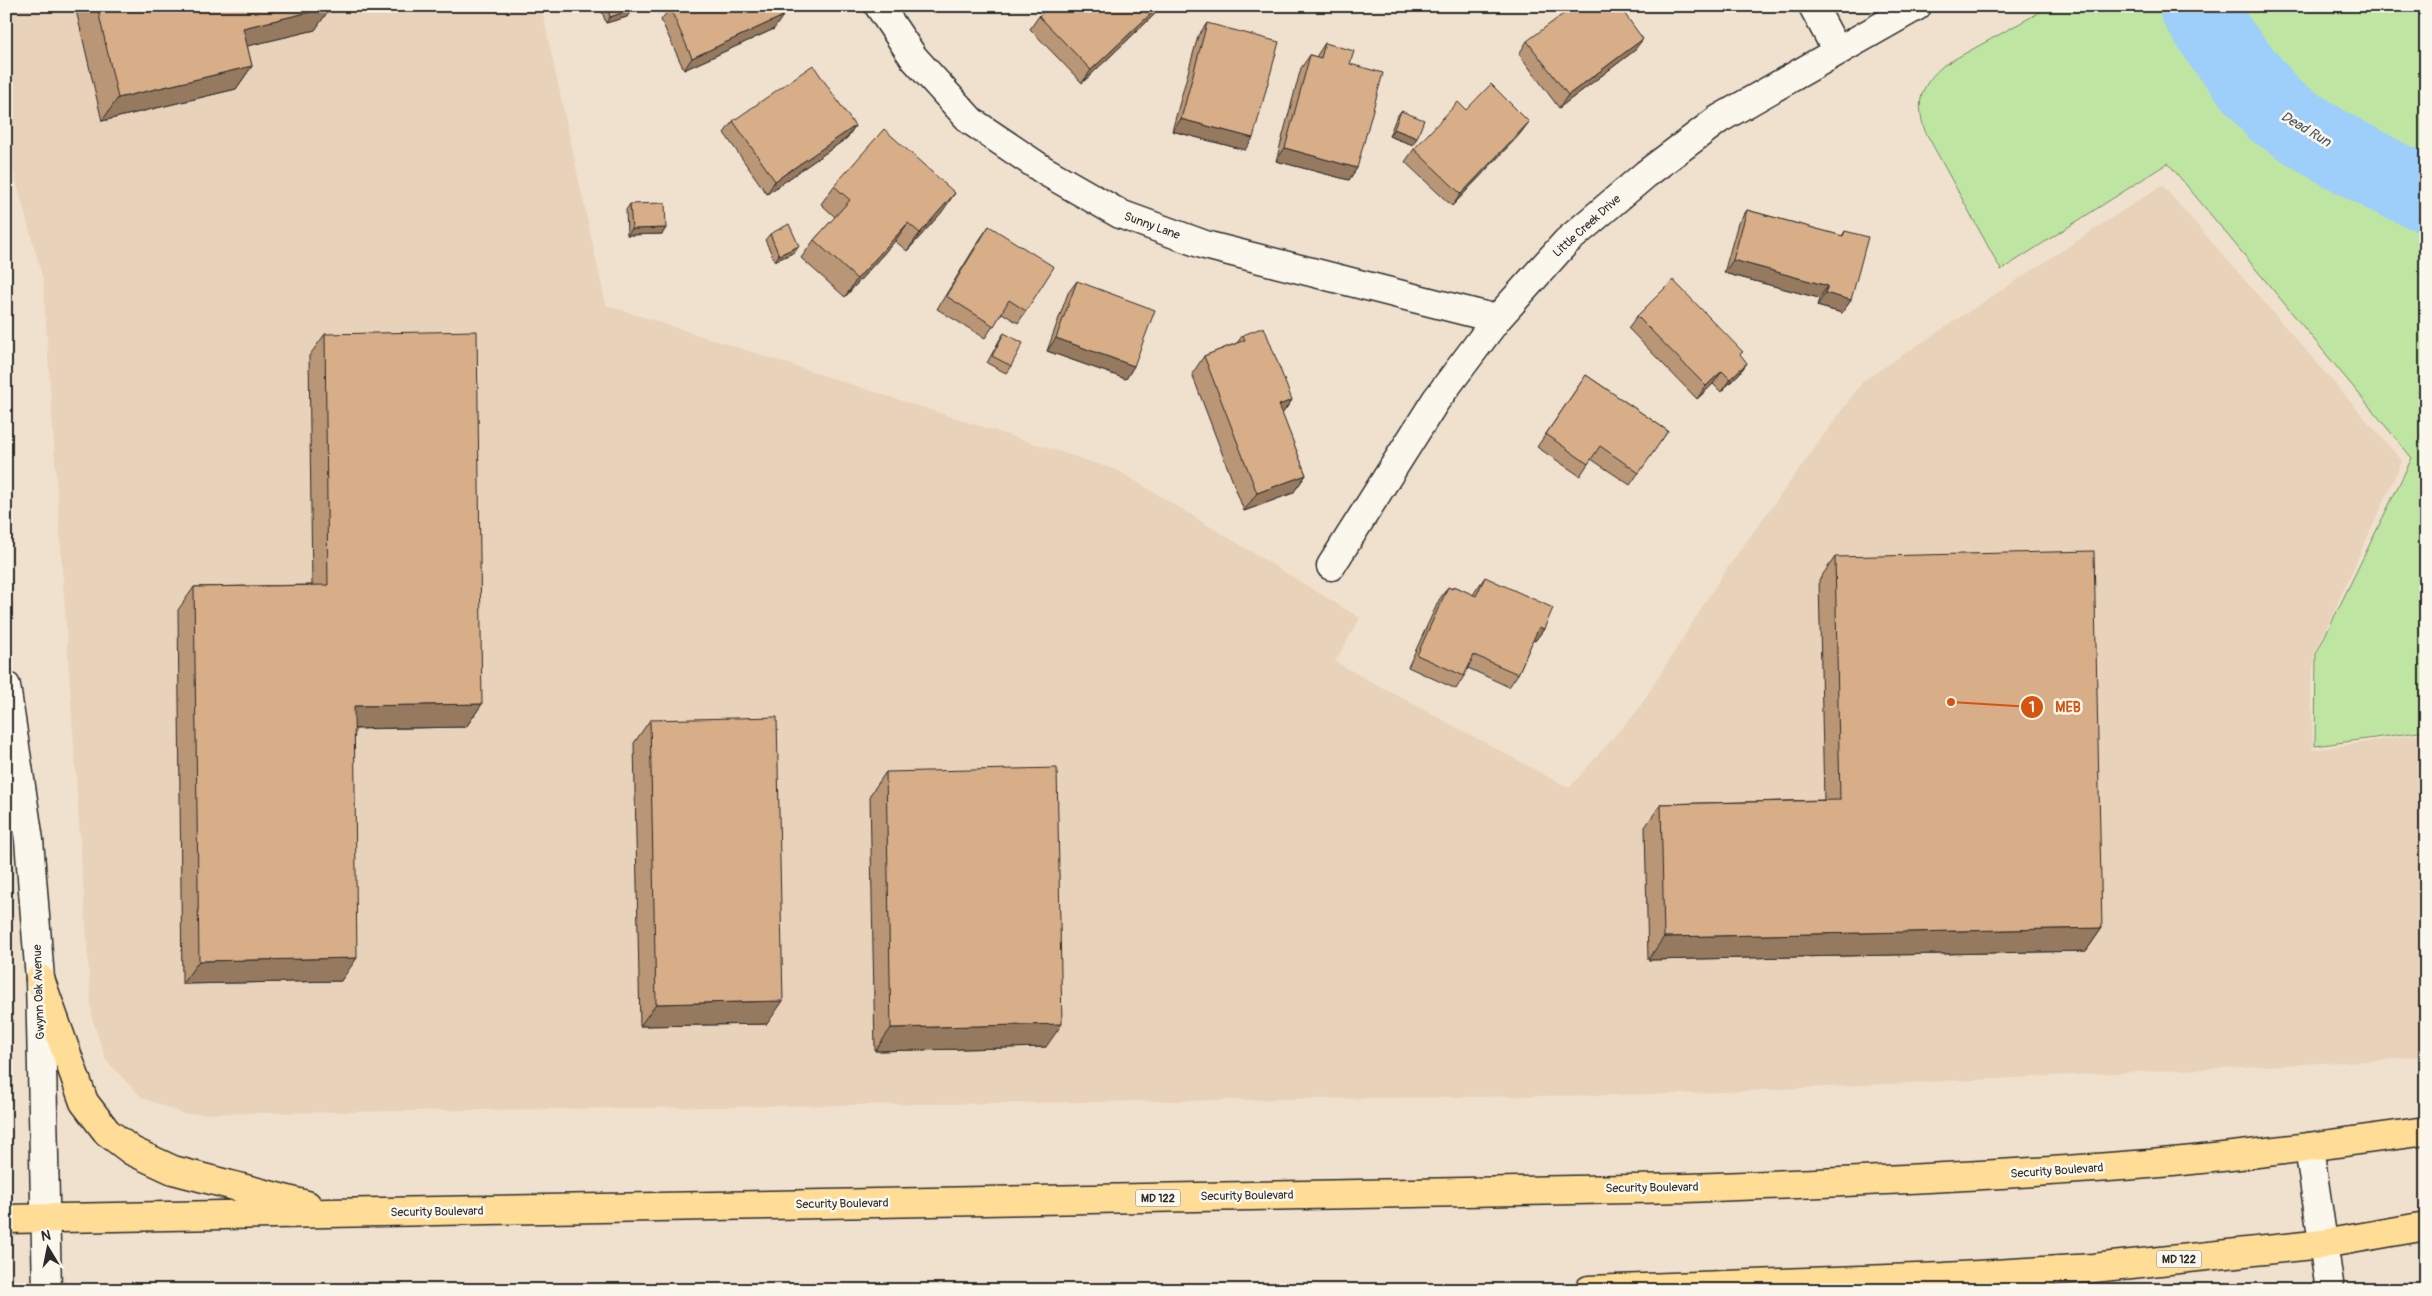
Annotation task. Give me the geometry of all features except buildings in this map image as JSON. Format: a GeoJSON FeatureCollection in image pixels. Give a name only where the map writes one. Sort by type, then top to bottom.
{"type":"FeatureCollection","features":[{"type":"Feature","properties":{"kind":"main road"},"geometry":{"type":"LineString","coordinates":[[40,979],[84,1102],[107,1132],[132,1151],[173,1170],[340,1214]]}},
{"type":"Feature","properties":{"kind":"main road","name":"Security Boulevard"},"geometry":{"type":"LineString","coordinates":[[6,1219],[1687,1188],[1918,1180],[2124,1166],[2309,1147],[2426,1131]]}},
{"type":"Feature","properties":{"kind":"main road","name":"MD 122"},"geometry":{"type":"LineString","coordinates":[[1589,1290],[1944,1278],[2093,1268],[2323,1244],[2426,1226]]}},
{"type":"Feature","properties":{"kind":"street","name":"Sunny Lane"},"geometry":{"type":"LineString","coordinates":[[880,6],[914,58],[971,121],[1045,171],[1120,214],[1205,246],[1497,319]]}},
{"type":"Feature","properties":{"kind":"street"},"geometry":{"type":"LineString","coordinates":[[1813,6],[1837,51]]}},
{"type":"Feature","properties":{"kind":"street","name":"Little Creek Drive"},"geometry":{"type":"LineString","coordinates":[[1331,566],[1436,400],[1497,319],[1566,242],[1646,174],[1719,119],[1917,6]]}},
{"type":"Feature","properties":{"kind":"street","name":"Gwynn Oak Avenue"},"geometry":{"type":"LineString","coordinates":[[6,686],[6,698],[29,840],[40,979],[47,1290]]}},
{"type":"Feature","properties":{"kind":"street"},"geometry":{"type":"LineString","coordinates":[[2309,1147],[2330,1290]]}},
{"type":"Feature","properties":{"kind":"shaded area"},"geometry":{"type":"Polygon","coordinates":[[[6,6],[541,6],[606,305],[1119,471],[1360,618],[1335,662],[1569,788],[1637,711],[1723,574],[1863,381],[2162,185],[2402,461],[2315,653],[2311,685],[2313,750],[2426,733],[2426,1055],[2385,1060],[1681,1094],[183,1114],[141,1097],[106,1060],[92,1018],[43,279],[6,144],[6,6]]]}},
{"type":"Feature","properties":{"kind":"green space"},"geometry":{"type":"Polygon","coordinates":[[[2051,6],[2426,6],[2426,731],[2315,746],[2316,654],[2412,458],[2168,163],[2001,270],[1925,131],[1921,111],[1922,94],[1936,72],[1944,65],[2051,6]]]}},
{"type":"Feature","properties":{"kind":"waterway","name":"Dead Run"},"geometry":{"type":"LineString","coordinates":[[2197,6],[2221,44],[2274,110],[2325,143],[2385,176],[2426,194]]}},
{"type":"Feature","properties":{"kind":"place","name":"MEB"},"geometry":{"type":"Point","coordinates":[1951,702]}}]}
